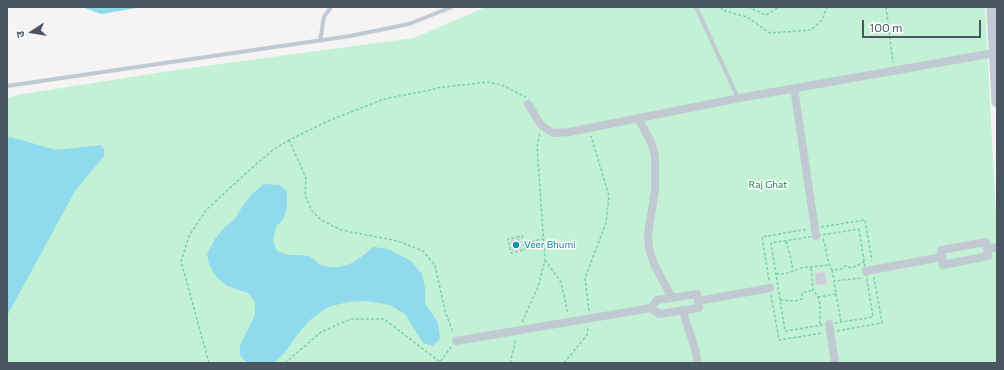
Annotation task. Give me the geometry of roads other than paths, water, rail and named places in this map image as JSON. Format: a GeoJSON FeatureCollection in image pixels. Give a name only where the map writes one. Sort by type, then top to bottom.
{"type":"FeatureCollection","features":[{"type":"Feature","properties":{"kind":"main road"},"geometry":{"type":"LineString","coordinates":[[992,7],[997,102]]}},
{"type":"Feature","properties":{"kind":"street"},"geometry":{"type":"LineString","coordinates":[[528,104],[541,125],[553,133],[569,132],[738,98],[994,53]]}},
{"type":"Feature","properties":{"kind":"street"},"geometry":{"type":"LineString","coordinates":[[794,88],[817,232]]}},
{"type":"Feature","properties":{"kind":"street"},"geometry":{"type":"LineString","coordinates":[[638,118],[651,142],[655,156],[655,191],[648,234],[649,249],[654,264],[672,298]]}},
{"type":"Feature","properties":{"kind":"street"},"geometry":{"type":"LineString","coordinates":[[986,242],[987,249],[988,256],[943,265],[941,250],[986,242]]}},
{"type":"Feature","properties":{"kind":"street"},"geometry":{"type":"LineString","coordinates":[[987,249],[997,247]]}},
{"type":"Feature","properties":{"kind":"street"},"geometry":{"type":"LineString","coordinates":[[866,274],[942,257]]}},
{"type":"Feature","properties":{"kind":"street"},"geometry":{"type":"LineString","coordinates":[[698,301],[770,288]]}},
{"type":"Feature","properties":{"kind":"street"},"geometry":{"type":"LineString","coordinates":[[456,341],[651,308],[657,300],[697,294],[699,308],[659,314],[651,308]]}},
{"type":"Feature","properties":{"kind":"street"},"geometry":{"type":"LineString","coordinates":[[683,310],[684,318],[694,345],[697,363]]}},
{"type":"Feature","properties":{"kind":"street"},"geometry":{"type":"LineString","coordinates":[[829,324],[835,363]]}},
{"type":"Feature","properties":{"kind":"street"},"geometry":{"type":"LineString","coordinates":[[832,345],[835,331]]}},
{"type":"Feature","properties":{"kind":"street"},"geometry":{"type":"LineString","coordinates":[[826,332],[832,345]]}},
{"type":"Feature","properties":{"kind":"lane"},"geometry":{"type":"LineString","coordinates":[[320,41],[324,17],[331,7]]}},
{"type":"Feature","properties":{"kind":"lane"},"geometry":{"type":"LineString","coordinates":[[7,86],[350,36],[409,24],[452,7]]}},
{"type":"Feature","properties":{"kind":"lane"},"geometry":{"type":"LineString","coordinates":[[696,7],[738,98]]}},
{"type":"Feature","properties":{"kind":"water"},"geometry":{"type":"Polygon","coordinates":[[[82,7],[143,7],[101,14],[82,7]]]}},
{"type":"Feature","properties":{"kind":"water"},"geometry":{"type":"Polygon","coordinates":[[[11,137],[56,150],[101,145],[104,149],[104,156],[75,191],[7,316],[7,138],[11,137]]]}},
{"type":"Feature","properties":{"kind":"water"},"geometry":{"type":"Polygon","coordinates":[[[264,184],[279,185],[287,191],[287,207],[284,218],[276,227],[273,241],[277,251],[289,255],[308,256],[321,265],[329,267],[350,264],[362,257],[374,247],[388,249],[411,261],[422,274],[425,288],[425,303],[438,323],[440,339],[433,346],[423,343],[405,314],[390,305],[367,301],[348,302],[328,307],[310,320],[275,363],[247,363],[240,355],[240,345],[255,315],[255,302],[248,293],[227,286],[215,275],[209,264],[207,254],[215,239],[224,228],[235,219],[252,194],[264,184]]]}},
{"type":"Feature","properties":{"kind":"place","name":"Veer Bhumi"},"geometry":{"type":"Point","coordinates":[516,245]}},
{"type":"Feature","properties":{"kind":"park label","name":"Raj Ghat"},"geometry":{"type":"Point","coordinates":[768,185]}}]}
